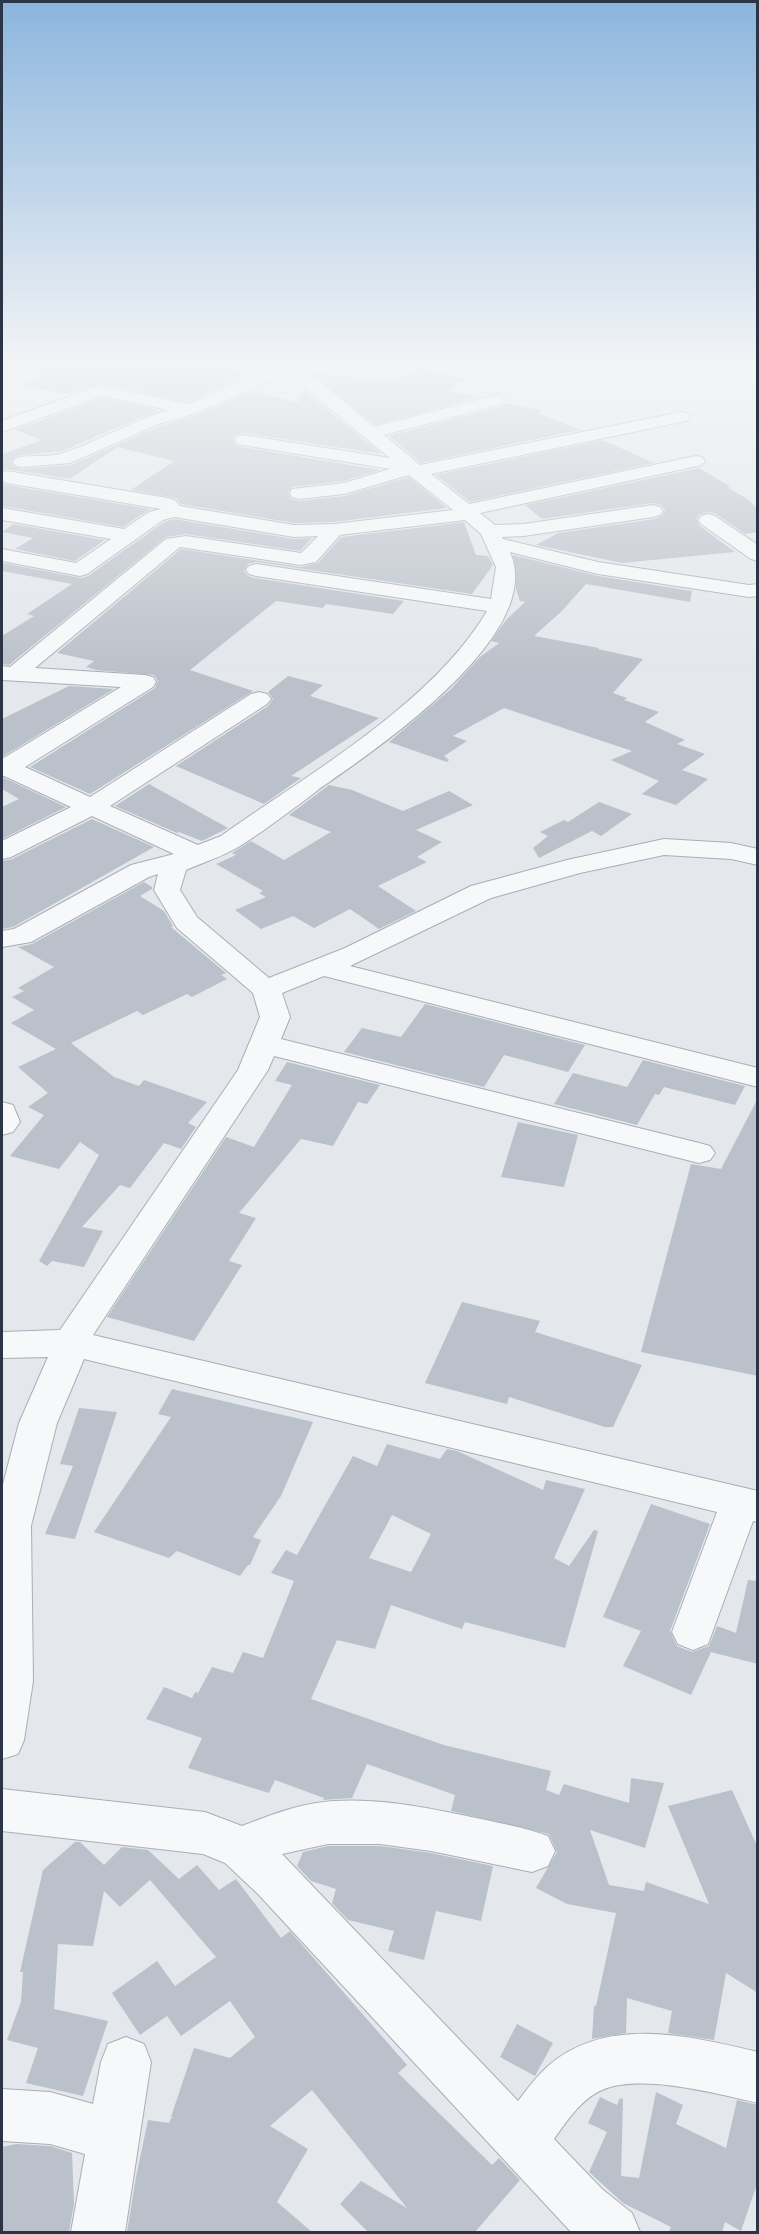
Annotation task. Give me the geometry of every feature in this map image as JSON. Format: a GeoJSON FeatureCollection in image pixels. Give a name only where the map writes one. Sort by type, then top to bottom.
{"type":"FeatureCollection","features":[{"type":"Feature","properties":{"kind":"street"},"geometry":{"type":"LineString","coordinates":[[386,464],[414,469]]}},
{"type":"Feature","properties":{"kind":"street"},"geometry":{"type":"LineString","coordinates":[[2,1740],[12,1681],[11,1526],[38,1423],[78,1329],[253,1070],[275,1017],[266,989],[187,922],[167,890],[174,866],[230,842],[392,727],[441,682],[485,633],[500,607],[506,567],[480,525],[408,464]]}},
{"type":"Feature","properties":{"kind":"street"},"geometry":{"type":"LineString","coordinates":[[299,493],[325,492],[361,486],[414,469],[440,464]]}},
{"type":"Feature","properties":{"kind":"street"},"geometry":{"type":"LineString","coordinates":[[480,525],[685,464]]}},
{"type":"Feature","properties":{"kind":"street"},"geometry":{"type":"LineString","coordinates":[[7,477],[168,504],[174,511]]}},
{"type":"Feature","properties":{"kind":"street"},"geometry":{"type":"LineString","coordinates":[[2,555],[80,570],[156,516],[174,511],[294,531],[480,525],[524,530],[653,511]]}},
{"type":"Feature","properties":{"kind":"street"},"geometry":{"type":"LineString","coordinates":[[2,514],[128,536]]}},
{"type":"Feature","properties":{"kind":"street"},"geometry":{"type":"LineString","coordinates":[[708,520],[758,555]]}},
{"type":"Feature","properties":{"kind":"street"},"geometry":{"type":"LineString","coordinates":[[480,525],[598,568],[749,591],[758,590]]}},
{"type":"Feature","properties":{"kind":"street"},"geometry":{"type":"LineString","coordinates":[[8,674],[180,542],[301,559],[309,558],[333,530]]}},
{"type":"Feature","properties":{"kind":"street"},"geometry":{"type":"LineString","coordinates":[[256,570],[500,607]]}},
{"type":"Feature","properties":{"kind":"street"},"geometry":{"type":"LineString","coordinates":[[4,767],[145,682],[8,674]]}},
{"type":"Feature","properties":{"kind":"street"},"geometry":{"type":"LineString","coordinates":[[2,851],[91,807],[259,699]]}},
{"type":"Feature","properties":{"kind":"street"},"geometry":{"type":"LineString","coordinates":[[4,767],[198,855]]}},
{"type":"Feature","properties":{"kind":"street"},"geometry":{"type":"LineString","coordinates":[[266,989],[355,954],[481,892],[576,866],[664,847],[731,851],[758,857]]}},
{"type":"Feature","properties":{"kind":"street"},"geometry":{"type":"LineString","coordinates":[[2,939],[21,936],[141,871],[198,855]]}},
{"type":"Feature","properties":{"kind":"street"},"geometry":{"type":"LineString","coordinates":[[321,967],[758,1078]]}},
{"type":"Feature","properties":{"kind":"street"},"geometry":{"type":"LineString","coordinates":[[264,1044],[699,1153]]}},
{"type":"Feature","properties":{"kind":"street"},"geometry":{"type":"LineString","coordinates":[[2,1112],[4,1122],[2,1125]]}},
{"type":"Feature","properties":{"kind":"street"},"geometry":{"type":"LineString","coordinates":[[2,1345],[72,1343],[749,1505],[693,1632]]}},
{"type":"Feature","properties":{"kind":"street"},"geometry":{"type":"LineString","coordinates":[[2,1810],[204,1833],[240,1848],[283,1887],[583,2208],[613,2232]]}},
{"type":"Feature","properties":{"kind":"street"},"geometry":{"type":"LineString","coordinates":[[240,1848],[283,1832],[327,1823],[383,1822],[532,1851]]}},
{"type":"Feature","properties":{"kind":"street"},"geometry":{"type":"LineString","coordinates":[[522,2141],[547,2106],[568,2082],[596,2065],[645,2058],[712,2067],[758,2078]]}},
{"type":"Feature","properties":{"kind":"street"},"geometry":{"type":"LineString","coordinates":[[98,2232],[126,2062]]}},
{"type":"Feature","properties":{"kind":"street"},"geometry":{"type":"LineString","coordinates":[[2,2115],[50,2118],[112,2136]]}},
{"type":"Feature","properties":{"kind":"building"},"geometry":{"type":"Polygon","coordinates":[[[2,464],[12,464],[22,469],[92,464],[70,479],[7,469],[2,471],[2,464]]]}},
{"type":"Feature","properties":{"kind":"building"},"geometry":{"type":"Polygon","coordinates":[[[169,464],[346,464],[380,470],[344,481],[292,487],[288,492],[291,499],[299,501],[344,496],[409,477],[447,508],[334,522],[294,523],[181,504],[176,498],[131,490],[169,464]]]}},
{"type":"Feature","properties":{"kind":"building"},"geometry":{"type":"Polygon","coordinates":[[[487,464],[648,464],[470,502],[436,475],[487,464]]]}},
{"type":"Feature","properties":{"kind":"building"},"geometry":{"type":"Polygon","coordinates":[[[699,468],[731,487],[727,487],[749,500],[758,509],[758,532],[745,534],[716,514],[709,512],[700,514],[696,519],[700,526],[735,552],[622,563],[536,545],[558,533],[654,519],[662,516],[665,511],[661,505],[653,503],[542,519],[525,505],[699,468]]]}},
{"type":"Feature","properties":{"kind":"building"},"geometry":{"type":"Polygon","coordinates":[[[2,483],[150,509],[123,527],[2,506],[2,483]]]}},
{"type":"Feature","properties":{"kind":"building"},"geometry":{"type":"Polygon","coordinates":[[[174,519],[294,539],[312,538],[300,551],[186,534],[166,537],[9,665],[2,664],[2,636],[34,616],[27,614],[72,584],[2,571],[2,563],[81,578],[88,576],[164,522],[174,519]]]}},
{"type":"Feature","properties":{"kind":"building"},"geometry":{"type":"Polygon","coordinates":[[[464,522],[476,555],[488,556],[493,565],[472,594],[256,562],[248,564],[244,571],[248,576],[255,578],[404,601],[393,614],[326,604],[323,608],[276,601],[190,670],[253,691],[90,794],[30,767],[155,688],[158,681],[154,675],[96,670],[86,667],[94,661],[57,653],[181,549],[301,567],[318,563],[341,537],[464,522]]]}},
{"type":"Feature","properties":{"kind":"building"},"geometry":{"type":"Polygon","coordinates":[[[13,524],[105,540],[75,561],[15,549],[33,538],[2,532],[13,524]]]}},
{"type":"Feature","properties":{"kind":"building"},"geometry":{"type":"Polygon","coordinates":[[[513,555],[598,576],[692,591],[690,602],[586,584],[562,611],[534,636],[643,659],[613,693],[627,698],[624,700],[659,712],[645,722],[685,740],[677,744],[705,754],[682,770],[708,779],[676,805],[642,794],[659,781],[611,760],[632,751],[504,708],[453,736],[467,741],[444,756],[449,760],[447,762],[389,742],[451,689],[480,657],[499,643],[491,641],[506,620],[525,602],[520,601],[516,589],[513,555]]]}},
{"type":"Feature","properties":{"kind":"building"},"geometry":{"type":"Polygon","coordinates":[[[288,676],[323,685],[310,696],[379,718],[291,776],[301,778],[264,804],[176,766],[268,706],[273,699],[268,692],[288,676]]]}},
{"type":"Feature","properties":{"kind":"building"},"geometry":{"type":"Polygon","coordinates":[[[69,686],[114,689],[2,757],[2,719],[69,686]]]}},
{"type":"Feature","properties":{"kind":"building"},"geometry":{"type":"Polygon","coordinates":[[[2,777],[66,807],[2,839],[2,807],[19,799],[2,789],[2,777]]]}},
{"type":"Feature","properties":{"kind":"building"},"geometry":{"type":"Polygon","coordinates":[[[149,784],[228,828],[202,841],[177,833],[115,806],[149,784]]]}},
{"type":"Feature","properties":{"kind":"building"},"geometry":{"type":"Polygon","coordinates":[[[329,785],[352,790],[403,811],[449,791],[473,805],[416,830],[442,842],[417,857],[427,862],[378,886],[416,911],[379,929],[350,909],[314,928],[293,916],[261,929],[235,910],[266,897],[259,893],[263,891],[216,864],[236,855],[232,853],[251,841],[284,860],[331,832],[289,815],[329,785]]]}},
{"type":"Feature","properties":{"kind":"building"},"geometry":{"type":"Polygon","coordinates":[[[599,802],[632,814],[601,836],[592,831],[539,858],[533,848],[548,836],[540,832],[564,820],[568,822],[599,802]]]}},
{"type":"Feature","properties":{"kind":"building"},"geometry":{"type":"Polygon","coordinates":[[[92,819],[154,847],[13,927],[2,929],[2,861],[12,859],[92,819]]]}},
{"type":"Feature","properties":{"kind":"building"},"geometry":{"type":"Polygon","coordinates":[[[144,882],[152,889],[140,896],[164,911],[173,926],[171,927],[226,973],[221,975],[227,979],[192,997],[187,994],[143,1015],[137,1011],[71,1043],[114,1077],[139,1086],[144,1080],[207,1102],[188,1123],[196,1127],[181,1149],[164,1143],[130,1188],[120,1185],[82,1227],[103,1231],[84,1267],[52,1261],[47,1266],[39,1261],[99,1155],[80,1142],[59,1169],[10,1156],[44,1115],[28,1107],[48,1093],[18,1067],[56,1049],[11,1023],[34,1010],[12,997],[24,991],[18,988],[54,967],[18,947],[32,944],[144,882]]]}},
{"type":"Feature","properties":{"kind":"building"},"geometry":{"type":"Polygon","coordinates":[[[425,1004],[585,1045],[568,1072],[504,1055],[484,1087],[344,1052],[362,1028],[401,1037],[425,1004]]]}},
{"type":"Feature","properties":{"kind":"building"},"geometry":{"type":"Polygon","coordinates":[[[643,1060],[745,1086],[735,1105],[664,1087],[659,1095],[655,1094],[637,1125],[554,1104],[573,1073],[627,1087],[643,1060]]]}},
{"type":"Feature","properties":{"kind":"building"},"geometry":{"type":"Polygon","coordinates":[[[287,1062],[380,1085],[367,1104],[358,1102],[333,1146],[301,1139],[239,1213],[256,1218],[229,1261],[242,1265],[194,1341],[107,1317],[226,1137],[254,1147],[292,1085],[275,1081],[287,1062]]]}},
{"type":"Feature","properties":{"kind":"building"},"geometry":{"type":"Polygon","coordinates":[[[758,1098],[758,1376],[641,1352],[691,1164],[721,1169],[758,1098]]]}},
{"type":"Feature","properties":{"kind":"building"},"geometry":{"type":"Polygon","coordinates":[[[518,1122],[578,1135],[564,1187],[501,1177],[518,1122]]]}},
{"type":"Feature","properties":{"kind":"building"},"geometry":{"type":"Polygon","coordinates":[[[462,1302],[540,1321],[535,1332],[642,1365],[613,1427],[605,1427],[509,1397],[507,1404],[425,1383],[462,1302]]]}},
{"type":"Feature","properties":{"kind":"building"},"geometry":{"type":"Polygon","coordinates":[[[172,1389],[313,1422],[281,1496],[253,1537],[261,1540],[250,1565],[240,1576],[177,1551],[169,1558],[94,1532],[171,1417],[158,1414],[172,1389]]]}},
{"type":"Feature","properties":{"kind":"building"},"geometry":{"type":"Polygon","coordinates":[[[79,1408],[117,1412],[75,1539],[45,1534],[73,1466],[60,1464],[79,1408]]]}},
{"type":"Feature","properties":{"kind":"building"},"geometry":{"type":"Polygon","coordinates":[[[387,1444],[440,1459],[447,1449],[457,1451],[543,1490],[546,1480],[585,1489],[554,1558],[569,1566],[594,1530],[598,1531],[565,1648],[465,1622],[462,1629],[391,1605],[375,1649],[337,1640],[311,1699],[444,1745],[551,1771],[546,1790],[559,1795],[564,1784],[629,1803],[631,1778],[664,1783],[645,1848],[590,1830],[609,1885],[644,1891],[646,1882],[709,1904],[668,1806],[732,1790],[758,1848],[758,1993],[726,1973],[714,2040],[668,2033],[672,2011],[627,1998],[626,2033],[592,2039],[594,2006],[596,2006],[616,1913],[567,1904],[536,1888],[557,1852],[549,1834],[451,1811],[455,1795],[367,1764],[352,1798],[323,1800],[324,1798],[275,1780],[269,1793],[188,1768],[202,1738],[146,1719],[164,1687],[192,1698],[195,1692],[198,1693],[212,1667],[233,1673],[243,1652],[263,1658],[294,1581],[271,1573],[286,1550],[297,1555],[353,1456],[377,1466],[387,1444]],[[392,1515],[369,1558],[411,1572],[431,1534],[392,1515]]]}},
{"type":"Feature","properties":{"kind":"building"},"geometry":{"type":"Polygon","coordinates":[[[651,1504],[710,1524],[670,1631],[677,1646],[692,1652],[709,1646],[717,1626],[736,1633],[748,1580],[758,1581],[758,1664],[711,1652],[691,1695],[623,1666],[641,1631],[603,1617],[651,1504]]]}},
{"type":"Feature","properties":{"kind":"building"},"geometry":{"type":"Polygon","coordinates":[[[75,1842],[80,1842],[104,1865],[122,1847],[148,1850],[179,1879],[197,1865],[219,1890],[236,1879],[281,1938],[290,1931],[407,2065],[398,2073],[492,2165],[499,2158],[520,2180],[475,2232],[368,2232],[340,2204],[361,2181],[407,2208],[312,2090],[270,2126],[308,2149],[277,2202],[312,2232],[127,2232],[148,2120],[169,2123],[174,2117],[171,2117],[194,2048],[230,2058],[255,2037],[230,2001],[181,2036],[167,2016],[140,2035],[112,1993],[157,1961],[175,1986],[216,1957],[150,1880],[120,1907],[104,1891],[93,1946],[58,1944],[54,2009],[108,2021],[83,2096],[26,2083],[38,2048],[7,2040],[21,2002],[23,1972],[20,1972],[43,1870],[75,1842]]]}},
{"type":"Feature","properties":{"kind":"building"},"geometry":{"type":"Polygon","coordinates":[[[328,1846],[380,1846],[431,1853],[493,1866],[481,1921],[436,1911],[424,1960],[388,1951],[394,1931],[348,1920],[332,1903],[336,1889],[311,1881],[297,1866],[303,1852],[328,1846]]]}},
{"type":"Feature","properties":{"kind":"building"},"geometry":{"type":"Polygon","coordinates":[[[517,2024],[553,2043],[535,2076],[500,2057],[517,2024]]]}},
{"type":"Feature","properties":{"kind":"building"},"geometry":{"type":"Polygon","coordinates":[[[656,2092],[683,2105],[676,2124],[726,2148],[737,2100],[758,2105],[758,2181],[741,2231],[725,2222],[722,2232],[669,2232],[671,2227],[623,2203],[589,2172],[607,2132],[588,2123],[600,2097],[617,2105],[620,2098],[623,2099],[621,2176],[639,2178],[656,2092]]]}},
{"type":"Feature","properties":{"kind":"building"},"geometry":{"type":"Polygon","coordinates":[[[16,2144],[50,2146],[72,2153],[74,2204],[69,2232],[2,2232],[2,2147],[16,2144]]]}}]}
